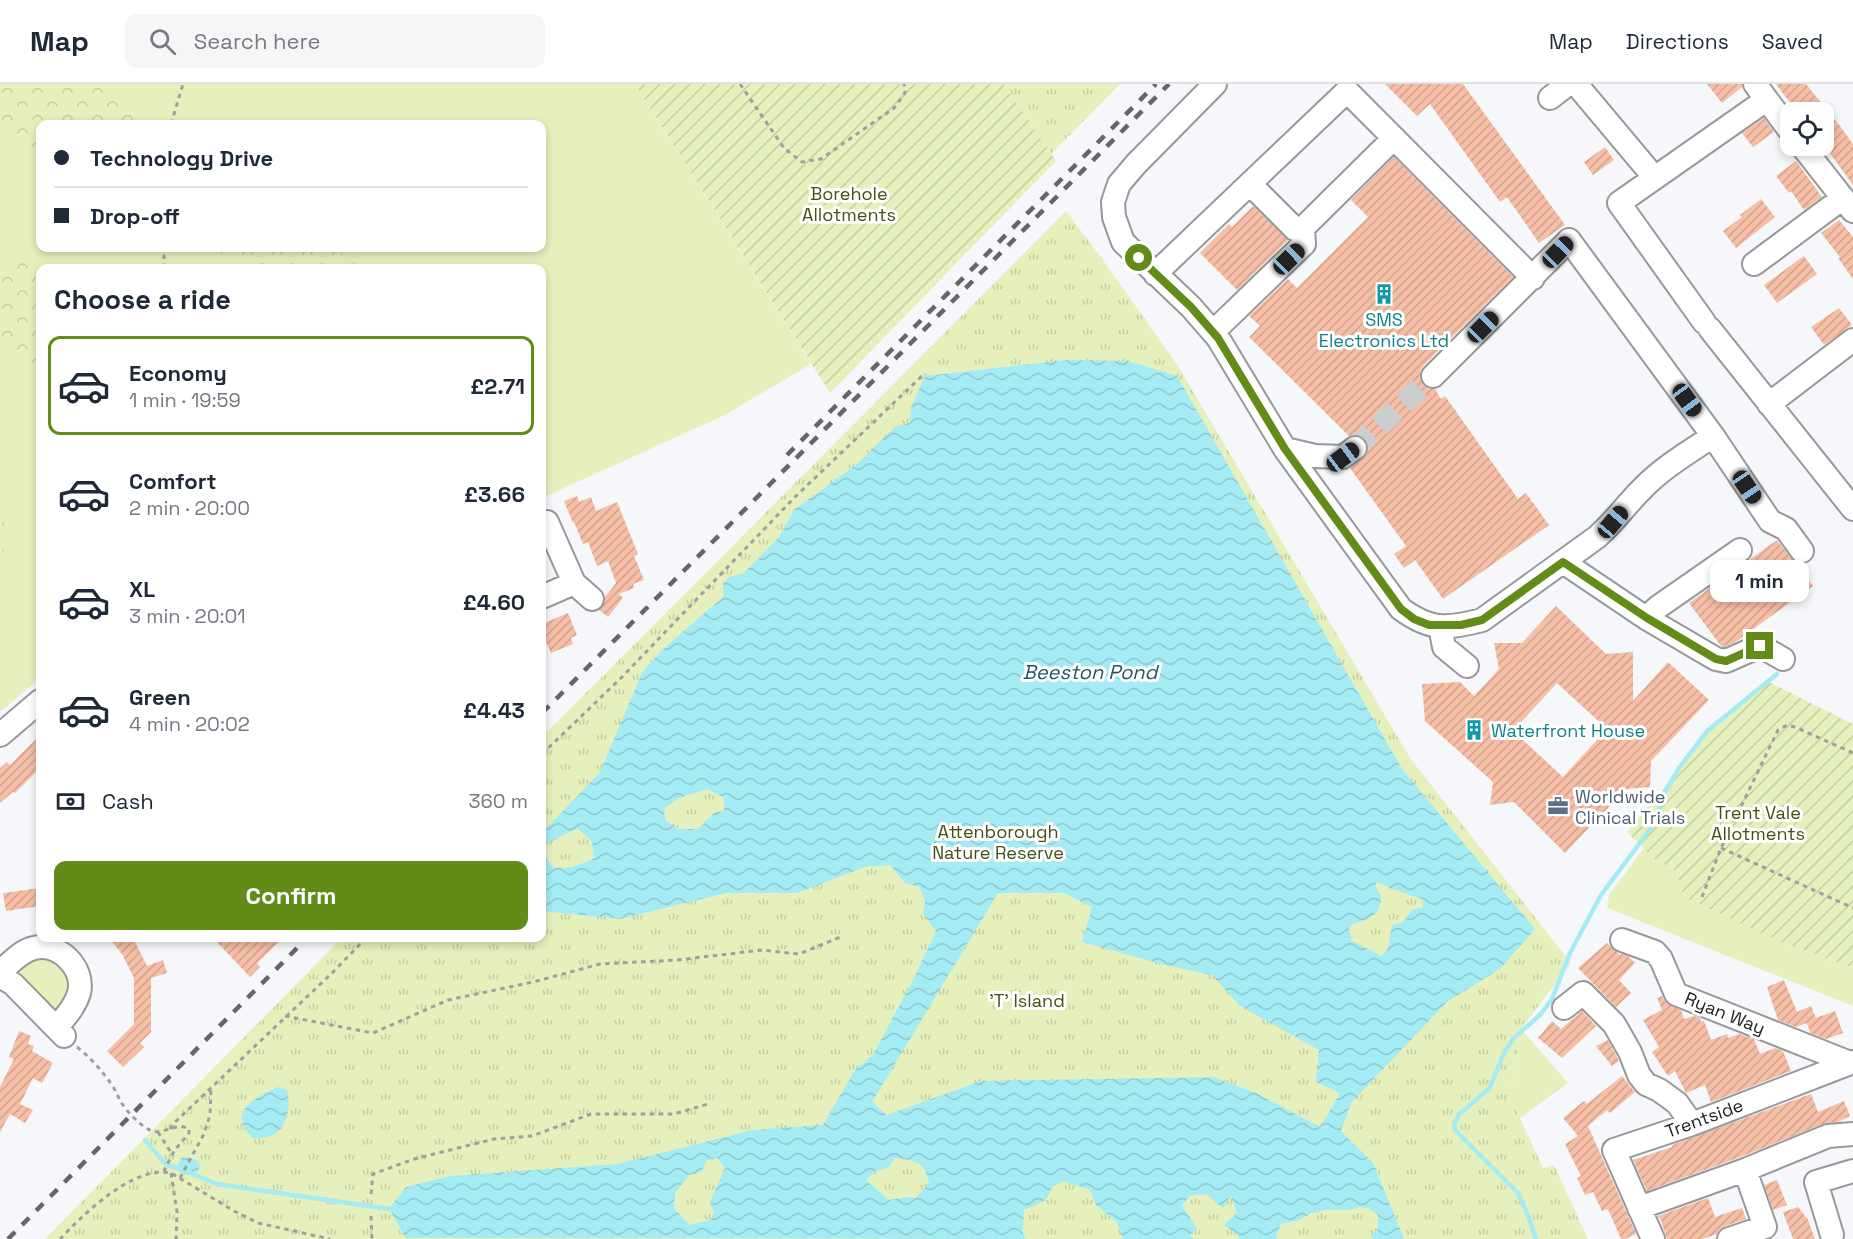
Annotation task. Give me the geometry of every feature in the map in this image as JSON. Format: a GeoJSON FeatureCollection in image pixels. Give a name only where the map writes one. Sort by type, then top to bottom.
{"type":"FeatureCollection","features":[{"type":"Feature","properties":{"kind":"street"},"geometry":{"type":"LineString","coordinates":[[1215,84],[1119,184],[1113,202],[1114,217],[1123,242],[1191,307],[1212,332],[1285,449],[1401,609],[1414,619],[1429,625],[1440,626],[1461,625],[1482,620],[1597,537],[1643,488],[1713,436]]}},
{"type":"Feature","properties":{"kind":"street"},"geometry":{"type":"LineString","coordinates":[[1576,84],[1654,177]]}},
{"type":"Feature","properties":{"kind":"street"},"geometry":{"type":"LineString","coordinates":[[1155,274],[1347,91],[1533,278]]}},
{"type":"Feature","properties":{"kind":"street"},"geometry":{"type":"LineString","coordinates":[[1780,117],[1761,92],[1619,203],[1707,326],[1853,508]]}},
{"type":"Feature","properties":{"kind":"street"},"geometry":{"type":"LineString","coordinates":[[1250,184],[1295,229],[1303,228],[1394,138]]}},
{"type":"Feature","properties":{"kind":"street"},"geometry":{"type":"LineString","coordinates":[[1754,264],[1848,205],[1810,156]]}},
{"type":"Feature","properties":{"kind":"street"},"geometry":{"type":"LineString","coordinates":[[1212,332],[1304,244],[1303,228]]}},
{"type":"Feature","properties":{"kind":"street"},"geometry":{"type":"LineString","coordinates":[[1433,376],[1569,240],[1713,436],[1770,521],[1786,529],[1802,551]]}},
{"type":"Feature","properties":{"kind":"street"},"geometry":{"type":"LineString","coordinates":[[1769,404],[1853,340]]}},
{"type":"Feature","properties":{"kind":"street"},"geometry":{"type":"LineString","coordinates":[[1285,449],[1314,456],[1343,457],[1355,448]]}},
{"type":"Feature","properties":{"kind":"street"},"geometry":{"type":"LineString","coordinates":[[547,522],[574,583],[592,599]]}},
{"type":"Feature","properties":{"kind":"street"},"geometry":{"type":"LineString","coordinates":[[1647,618],[1658,607],[1740,550]]}},
{"type":"Feature","properties":{"kind":"street"},"geometry":{"type":"LineString","coordinates":[[1563,562],[1647,618],[1716,659],[1726,661],[1760,646],[1783,659]]}},
{"type":"Feature","properties":{"kind":"street"},"geometry":{"type":"LineString","coordinates":[[546,595],[574,583]]}},
{"type":"Feature","properties":{"kind":"street"},"geometry":{"type":"LineString","coordinates":[[1440,626],[1444,647],[1467,666]]}},
{"type":"Feature","properties":{"kind":"street"},"geometry":{"type":"LineString","coordinates":[[0,735],[36,704]]}},
{"type":"Feature","properties":{"kind":"street","name":"Ryan Way"},"geometry":{"type":"LineString","coordinates":[[1622,940],[1655,952],[1661,959],[1676,994],[1851,1063]]}},
{"type":"Feature","properties":{"kind":"street"},"geometry":{"type":"LineString","coordinates":[[44,947],[70,960],[78,973],[79,991],[60,1032],[13,984],[0,974],[24,952],[33,948],[44,947]]}},
{"type":"Feature","properties":{"kind":"street"},"geometry":{"type":"LineString","coordinates":[[1564,1008],[1582,993],[1614,1024],[1630,1052],[1639,1075],[1647,1084],[1677,1103],[1692,1124]]}},
{"type":"Feature","properties":{"kind":"street","name":"Trentside"},"geometry":{"type":"LineString","coordinates":[[1653,1239],[1614,1150],[1692,1124],[1851,1063]]}},
{"type":"Feature","properties":{"kind":"street"},"geometry":{"type":"LineString","coordinates":[[1639,1208],[1745,1170],[1828,1136],[1853,1134]]}},
{"type":"Feature","properties":{"kind":"street"},"geometry":{"type":"LineString","coordinates":[[1729,1239],[1765,1227],[1745,1170]]}},
{"type":"Feature","properties":{"kind":"street"},"geometry":{"type":"LineString","coordinates":[[1832,1234],[1816,1182],[1853,1171]]}},
{"type":"Feature","properties":{"kind":"path"},"geometry":{"type":"LineString","coordinates":[[172,120],[183,84]]}},
{"type":"Feature","properties":{"kind":"path"},"geometry":{"type":"LineString","coordinates":[[740,84],[784,148],[802,162],[821,159],[894,108],[905,93],[904,84]]}},
{"type":"Feature","properties":{"kind":"path"},"geometry":{"type":"LineString","coordinates":[[546,750],[621,678],[796,496],[923,375]]}},
{"type":"Feature","properties":{"kind":"path"},"geometry":{"type":"LineString","coordinates":[[1702,897],[1721,848],[1778,730],[1787,725],[1795,727],[1853,753]]}},
{"type":"Feature","properties":{"kind":"path"},"geometry":{"type":"LineString","coordinates":[[1721,848],[1853,908]]}},
{"type":"Feature","properties":{"kind":"path"},"geometry":{"type":"LineString","coordinates":[[285,1016],[373,1033],[448,1000],[533,982],[600,964],[677,960],[762,950],[799,954],[843,936]]}},
{"type":"Feature","properties":{"kind":"path"},"geometry":{"type":"LineString","coordinates":[[170,1129],[210,1087],[362,942]]}},
{"type":"Feature","properties":{"kind":"path"},"geometry":{"type":"LineString","coordinates":[[60,1032],[92,1060],[114,1087],[121,1102],[148,1129],[158,1132],[185,1127],[189,1129],[189,1133],[168,1160],[165,1170]]}},
{"type":"Feature","properties":{"kind":"path"},"geometry":{"type":"LineString","coordinates":[[180,1178],[204,1134],[210,1115],[210,1087]]}},
{"type":"Feature","properties":{"kind":"path"},"geometry":{"type":"LineString","coordinates":[[371,1194],[373,1174],[414,1159],[494,1138],[532,1136],[591,1114],[674,1114],[708,1104]]}},
{"type":"Feature","properties":{"kind":"path"},"geometry":{"type":"LineString","coordinates":[[158,1132],[172,1154]]}},
{"type":"Feature","properties":{"kind":"path"},"geometry":{"type":"LineString","coordinates":[[60,1239],[89,1209],[132,1180],[152,1172],[165,1170],[258,1223],[330,1239]]}},
{"type":"Feature","properties":{"kind":"path"},"geometry":{"type":"LineString","coordinates":[[171,1173],[177,1212],[176,1239]]}},
{"type":"Feature","properties":{"kind":"path"},"geometry":{"type":"LineString","coordinates":[[371,1216],[372,1239]]}},
{"type":"Feature","properties":{"kind":"green space"},"geometry":{"type":"Polygon","coordinates":[[[0,84],[635,84],[811,364],[725,415],[546,496],[546,264],[36,264],[36,681],[0,712],[0,84]]]}},
{"type":"Feature","properties":{"kind":"green space"},"geometry":{"type":"Polygon","coordinates":[[[0,84],[106,84],[140,112],[142,120],[36,120],[36,154],[0,138],[0,84]]]}},
{"type":"Feature","properties":{"kind":"green space","name":"Borehole Allotments"},"geometry":{"type":"Polygon","coordinates":[[[635,84],[1004,84],[1056,161],[830,393],[635,84]]]}},
{"type":"Feature","properties":{"kind":"green space"},"geometry":{"type":"Polygon","coordinates":[[[1004,84],[1120,84],[1051,154],[1004,84]]]}},
{"type":"Feature","properties":{"kind":"green space","name":"Attenborough Nature Reserve"},"geometry":{"type":"Polygon","coordinates":[[[1066,211],[1178,366],[1410,758],[1571,963],[1521,1029],[1510,1097],[1543,1168],[1554,1165],[1588,1239],[45,1239],[338,942],[546,942],[546,733],[1066,211]]]}},
{"type":"Feature","properties":{"kind":"green space"},"geometry":{"type":"Polygon","coordinates":[[[219,252],[340,252],[360,264],[241,264],[219,252]]]}},
{"type":"Feature","properties":{"kind":"green space"},"geometry":{"type":"Polygon","coordinates":[[[0,255],[36,266],[36,379],[33,373],[0,343],[0,255]]]}},
{"type":"Feature","properties":{"kind":"green space"},"geometry":{"type":"Polygon","coordinates":[[[0,518],[11,531],[0,559],[0,518]]]}},
{"type":"Feature","properties":{"kind":"green space","name":"Trent Vale Allotments"},"geometry":{"type":"Polygon","coordinates":[[[1769,682],[1853,724],[1853,968],[1786,944],[1688,899],[1683,893],[1676,871],[1656,860],[1627,832],[1680,769],[1708,731],[1769,682]]]}},
{"type":"Feature","properties":{"kind":"green space"},"geometry":{"type":"Polygon","coordinates":[[[1644,848],[1656,860],[1676,871],[1683,891],[1786,944],[1853,968],[1853,1006],[1607,908],[1609,895],[1644,848]]]}},
{"type":"Feature","properties":{"kind":"green space"},"geometry":{"type":"Polygon","coordinates":[[[27,956],[50,956],[74,982],[60,1013],[14,970],[27,956]]]}},
{"type":"Feature","properties":{"kind":"green space"},"geometry":{"type":"Polygon","coordinates":[[[1521,1029],[1568,1083],[1520,1118],[1510,1098],[1521,1029]]]}},
{"type":"Feature","properties":{"kind":"water","name":"Beeston Pond"},"geometry":{"type":"Polygon","coordinates":[[[1066,360],[1128,361],[1177,376],[1402,769],[1535,929],[1501,968],[1447,1002],[1351,1103],[1341,1131],[1373,1163],[1404,1239],[1373,1239],[1371,1237],[1378,1228],[1378,1215],[1368,1208],[1359,1207],[1312,1213],[1299,1220],[1281,1224],[1277,1239],[1240,1239],[1224,1225],[1237,1213],[1231,1196],[1223,1208],[1206,1194],[1190,1196],[1182,1205],[1197,1229],[1190,1235],[1194,1239],[1123,1239],[1117,1222],[1096,1205],[1090,1190],[1064,1181],[1052,1187],[1046,1200],[1024,1210],[1025,1239],[406,1238],[389,1209],[406,1187],[450,1176],[618,1164],[752,1130],[823,1125],[855,1070],[873,1055],[936,931],[923,914],[925,900],[919,887],[905,883],[890,865],[865,867],[797,893],[726,893],[620,919],[546,911],[546,858],[553,867],[565,868],[594,858],[592,841],[578,829],[546,844],[546,829],[600,772],[642,673],[661,651],[724,596],[723,583],[729,577],[743,574],[779,537],[794,510],[857,464],[895,427],[910,423],[911,408],[925,376],[1066,360]],[[707,789],[679,798],[664,809],[665,820],[679,829],[698,829],[715,812],[724,811],[724,798],[707,789]],[[1377,882],[1375,886],[1381,896],[1377,911],[1370,918],[1354,923],[1349,928],[1352,941],[1382,956],[1388,948],[1392,925],[1402,923],[1413,909],[1422,908],[1424,900],[1377,882]],[[998,893],[872,1102],[887,1115],[981,1081],[1214,1077],[1256,1093],[1320,1127],[1340,1093],[1316,1082],[1319,1050],[1240,1006],[1212,975],[1161,964],[1082,942],[1092,907],[1064,893],[998,893]],[[717,1158],[707,1160],[702,1171],[689,1175],[675,1193],[674,1208],[689,1225],[707,1221],[715,1216],[710,1202],[725,1168],[717,1158]],[[895,1158],[888,1168],[875,1171],[866,1180],[889,1200],[916,1198],[929,1183],[925,1170],[913,1161],[895,1158]]]}},
{"type":"Feature","properties":{"kind":"water"},"geometry":{"type":"Polygon","coordinates":[[[278,1087],[287,1090],[289,1103],[285,1121],[273,1135],[253,1139],[244,1127],[243,1113],[252,1102],[278,1087]]]}},
{"type":"Feature","properties":{"kind":"water"},"geometry":{"type":"Polygon","coordinates":[[[181,1158],[196,1160],[200,1165],[198,1172],[179,1171],[178,1165],[181,1158]]]}},
{"type":"Feature","properties":{"kind":"building"},"geometry":{"type":"Polygon","coordinates":[[[1385,84],[1463,84],[1565,225],[1539,243],[1507,197],[1500,202],[1430,104],[1417,116],[1385,84]]]}},
{"type":"Feature","properties":{"kind":"building"},"geometry":{"type":"Polygon","coordinates":[[[1707,84],[1742,84],[1742,87],[1722,103],[1707,84]]]}},
{"type":"Feature","properties":{"kind":"building"},"geometry":{"type":"Polygon","coordinates":[[[1776,84],[1806,84],[1821,102],[1790,102],[1776,84]]]}},
{"type":"Feature","properties":{"kind":"building"},"geometry":{"type":"Polygon","coordinates":[[[1764,118],[1774,132],[1753,147],[1742,133],[1764,118]]]}},
{"type":"Feature","properties":{"kind":"building"},"geometry":{"type":"Polygon","coordinates":[[[1834,119],[1853,144],[1853,185],[1832,156],[1834,156],[1834,119]]]}},
{"type":"Feature","properties":{"kind":"building"},"geometry":{"type":"Polygon","coordinates":[[[1605,147],[1614,160],[1593,175],[1584,162],[1605,147]]]}},
{"type":"Feature","properties":{"kind":"building","name":"SMS Electronics Ltd"},"geometry":{"type":"Polygon","coordinates":[[[1394,157],[1513,277],[1423,366],[1420,379],[1424,386],[1435,389],[1441,399],[1445,396],[1518,499],[1526,493],[1549,525],[1443,599],[1415,560],[1404,568],[1394,554],[1406,546],[1350,468],[1367,454],[1366,440],[1360,435],[1349,436],[1249,337],[1260,326],[1249,316],[1288,279],[1297,288],[1368,217],[1351,200],[1394,157]]]}},
{"type":"Feature","properties":{"kind":"building"},"geometry":{"type":"Polygon","coordinates":[[[1796,161],[1822,197],[1804,210],[1791,191],[1789,193],[1776,176],[1796,161]]]}},
{"type":"Feature","properties":{"kind":"building"},"geometry":{"type":"Polygon","coordinates":[[[1761,199],[1775,217],[1736,248],[1723,231],[1761,199]]]}},
{"type":"Feature","properties":{"kind":"building"},"geometry":{"type":"Polygon","coordinates":[[[1253,206],[1288,240],[1237,290],[1200,253],[1229,224],[1232,227],[1253,206]]]}},
{"type":"Feature","properties":{"kind":"building"},"geometry":{"type":"Polygon","coordinates":[[[1839,220],[1853,237],[1853,279],[1838,258],[1840,257],[1821,233],[1839,220]]]}},
{"type":"Feature","properties":{"kind":"building"},"geometry":{"type":"Polygon","coordinates":[[[1804,256],[1817,274],[1777,303],[1764,285],[1804,256]]]}},
{"type":"Feature","properties":{"kind":"building"},"geometry":{"type":"Polygon","coordinates":[[[1839,308],[1852,325],[1824,345],[1811,327],[1839,308]]]}},
{"type":"Feature","properties":{"kind":"building"},"geometry":{"type":"Polygon","coordinates":[[[577,496],[579,502],[591,497],[596,511],[617,502],[638,554],[634,556],[644,580],[633,584],[634,588],[619,594],[623,598],[608,617],[599,610],[605,602],[605,597],[616,583],[608,561],[597,566],[588,542],[583,544],[573,523],[564,501],[577,496]]]}},
{"type":"Feature","properties":{"kind":"building"},"geometry":{"type":"Polygon","coordinates":[[[1777,540],[1813,586],[1734,643],[1721,646],[1689,603],[1777,540]]]}},
{"type":"Feature","properties":{"kind":"building","name":"Waterfront House"},"geometry":{"type":"Polygon","coordinates":[[[1556,606],[1606,654],[1633,652],[1633,701],[1668,662],[1709,700],[1651,761],[1650,787],[1626,789],[1565,853],[1514,802],[1490,805],[1493,782],[1425,721],[1422,684],[1460,682],[1474,696],[1499,669],[1494,643],[1522,643],[1556,606]],[[1557,683],[1513,731],[1563,777],[1607,729],[1557,683]]]}},
{"type":"Feature","properties":{"kind":"building"},"geometry":{"type":"Polygon","coordinates":[[[568,613],[577,635],[571,638],[573,644],[551,653],[546,642],[546,622],[568,613]]]}},
{"type":"Feature","properties":{"kind":"building"},"geometry":{"type":"Polygon","coordinates":[[[36,739],[36,772],[15,793],[13,792],[0,803],[0,768],[7,762],[10,765],[36,739]]]}},
{"type":"Feature","properties":{"kind":"building"},"geometry":{"type":"Polygon","coordinates":[[[36,889],[36,907],[6,911],[3,893],[36,889]]]}},
{"type":"Feature","properties":{"kind":"building"},"geometry":{"type":"Polygon","coordinates":[[[112,942],[135,942],[147,966],[163,960],[167,973],[151,978],[151,1032],[140,1043],[144,1047],[123,1067],[107,1051],[134,1024],[134,978],[122,954],[112,942]]]}},
{"type":"Feature","properties":{"kind":"building"},"geometry":{"type":"Polygon","coordinates":[[[217,942],[279,942],[257,963],[260,967],[250,977],[217,942]]]}},
{"type":"Feature","properties":{"kind":"building"},"geometry":{"type":"Polygon","coordinates":[[[1607,943],[1620,955],[1628,956],[1635,963],[1619,980],[1631,993],[1616,1007],[1578,968],[1607,943]]]}},
{"type":"Feature","properties":{"kind":"building"},"geometry":{"type":"Polygon","coordinates":[[[1784,980],[1797,1012],[1811,1006],[1816,1018],[1835,1011],[1843,1033],[1826,1039],[1810,1033],[1807,1023],[1796,1027],[1778,1020],[1767,987],[1784,980]]]}},
{"type":"Feature","properties":{"kind":"building"},"geometry":{"type":"Polygon","coordinates":[[[1662,996],[1667,1004],[1681,1010],[1684,1019],[1694,1016],[1700,1018],[1701,1022],[1704,1021],[1711,1040],[1727,1034],[1728,1038],[1739,1034],[1754,1039],[1760,1054],[1775,1048],[1783,1051],[1791,1071],[1711,1102],[1705,1085],[1686,1093],[1675,1071],[1668,1076],[1652,1052],[1659,1047],[1643,1020],[1662,1010],[1657,998],[1662,996]]]}},
{"type":"Feature","properties":{"kind":"building"},"geometry":{"type":"Polygon","coordinates":[[[1582,1011],[1596,1026],[1562,1058],[1538,1038],[1552,1021],[1561,1029],[1582,1011]]]}},
{"type":"Feature","properties":{"kind":"building"},"geometry":{"type":"Polygon","coordinates":[[[19,1031],[31,1036],[28,1044],[34,1046],[32,1051],[53,1063],[42,1083],[33,1078],[20,1104],[33,1110],[25,1123],[10,1114],[0,1132],[0,1087],[14,1059],[9,1057],[19,1031]]]}},
{"type":"Feature","properties":{"kind":"building"},"geometry":{"type":"Polygon","coordinates":[[[1608,1040],[1619,1061],[1612,1066],[1596,1046],[1608,1040]]]}},
{"type":"Feature","properties":{"kind":"building"},"geometry":{"type":"Polygon","coordinates":[[[1622,1076],[1635,1092],[1610,1113],[1607,1110],[1588,1126],[1636,1234],[1625,1239],[1621,1239],[1608,1209],[1602,1211],[1593,1192],[1585,1195],[1577,1178],[1581,1176],[1565,1144],[1578,1136],[1563,1118],[1584,1101],[1587,1104],[1622,1076]]]}},
{"type":"Feature","properties":{"kind":"building"},"geometry":{"type":"Polygon","coordinates":[[[1811,1094],[1818,1112],[1844,1101],[1850,1116],[1838,1122],[1823,1124],[1647,1191],[1633,1160],[1811,1094]]]}},
{"type":"Feature","properties":{"kind":"building"},"geometry":{"type":"Polygon","coordinates":[[[1777,1180],[1787,1205],[1773,1210],[1764,1185],[1777,1180]]]}},
{"type":"Feature","properties":{"kind":"building"},"geometry":{"type":"Polygon","coordinates":[[[1708,1198],[1715,1217],[1742,1208],[1746,1219],[1725,1226],[1717,1234],[1703,1239],[1667,1239],[1658,1216],[1708,1198]]]}},
{"type":"Feature","properties":{"kind":"building"},"geometry":{"type":"Polygon","coordinates":[[[1798,1207],[1808,1220],[1815,1239],[1793,1239],[1783,1212],[1798,1207]]]}},
{"type":"Feature","properties":{"kind":"waterway"},"geometry":{"type":"LineString","coordinates":[[1536,1239],[1518,1193],[1455,1130],[1454,1124],[1459,1114],[1489,1089],[1505,1051],[1514,1038],[1541,1014],[1552,999],[1570,953],[1601,895],[1654,824],[1662,797],[1679,768],[1707,731],[1777,674]]}},
{"type":"Feature","properties":{"kind":"waterway"},"geometry":{"type":"LineString","coordinates":[[145,1140],[150,1146]]}},
{"type":"Feature","properties":{"kind":"waterway"},"geometry":{"type":"LineString","coordinates":[[153,1150],[167,1165],[217,1184],[389,1209]]}},
{"type":"Feature","properties":{"kind":"tunnel"},"geometry":{"type":"LineString","coordinates":[[1355,448],[1433,376]]}},
{"type":"Feature","properties":{"kind":"railway"},"geometry":{"type":"LineString","coordinates":[[787,455],[1156,84]]}},
{"type":"Feature","properties":{"kind":"railway"},"geometry":{"type":"LineString","coordinates":[[546,709],[1169,84]]}},
{"type":"Feature","properties":{"kind":"railway"},"geometry":{"type":"LineString","coordinates":[[8,1239],[303,942]]}},
{"type":"Feature","properties":{"kind":"place","name":"SMS Electronics Ltd"},"geometry":{"type":"Point","coordinates":[1384,294]}},
{"type":"Feature","properties":{"kind":"place","name":"Waterfront House"},"geometry":{"type":"Point","coordinates":[1474,730]}},
{"type":"Feature","properties":{"kind":"place","name":"Worldwide Clinical Trials"},"geometry":{"type":"Point","coordinates":[1558,806]}},
{"type":"Feature","properties":{"kind":"route"},"geometry":{"type":"LineString","coordinates":[[1139,258],[1191,307],[1218,338],[1285,449],[1401,609],[1414,619],[1429,625],[1440,626],[1461,625],[1482,620],[1563,562],[1647,618],[1716,659],[1726,661],[1742,656],[1760,646]]}},
{"type":"Feature","properties":{"kind":"park label","name":"'T' Island"},"geometry":{"type":"Point","coordinates":[1027,1000]}}]}
